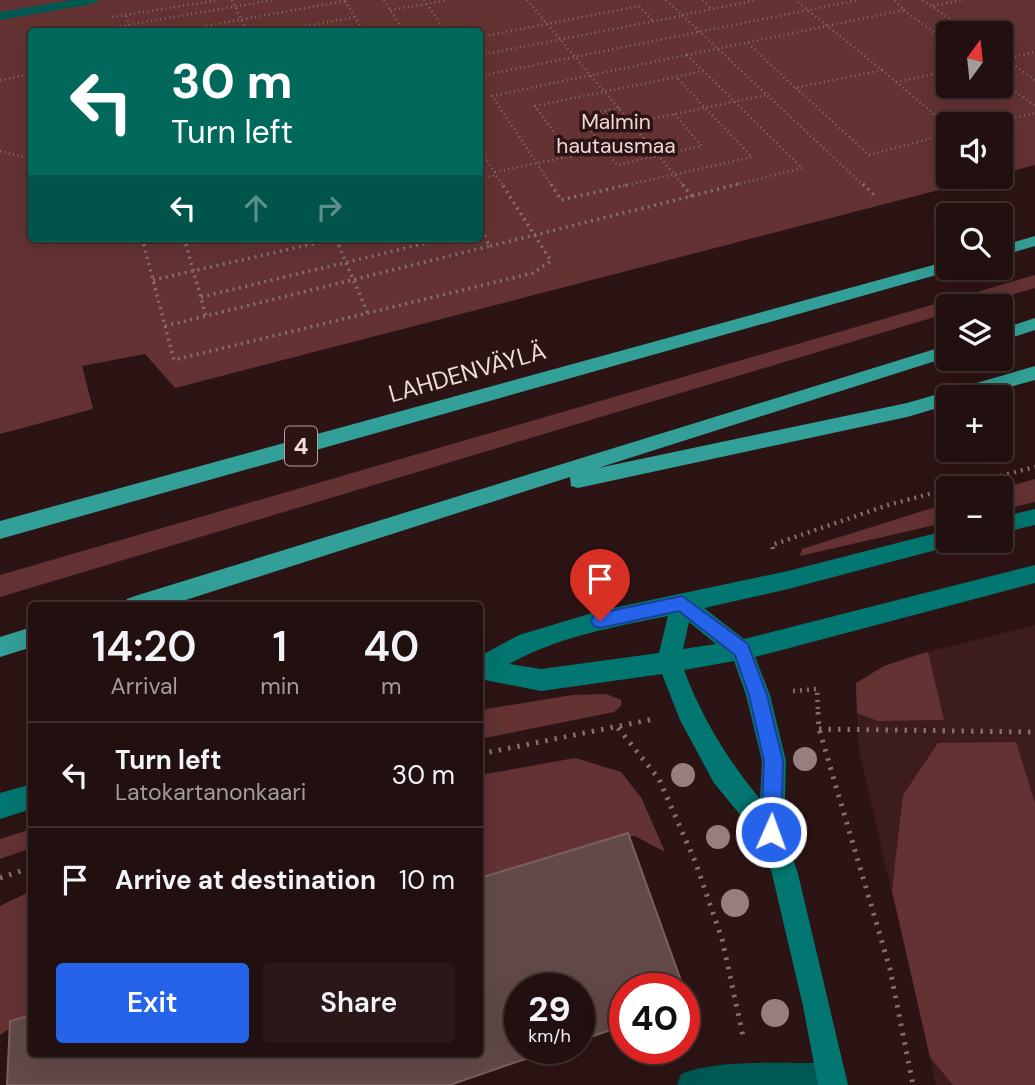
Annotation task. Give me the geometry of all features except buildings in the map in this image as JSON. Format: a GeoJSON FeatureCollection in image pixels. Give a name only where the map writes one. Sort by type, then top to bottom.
{"type":"FeatureCollection","features":[{"type":"Feature","properties":{"kind":"highway"},"geometry":{"type":"LineString","coordinates":[[1013,248],[1035,242]]}},
{"type":"Feature","properties":{"kind":"highway","name":"LAHDENVÄYLÄ"},"geometry":{"type":"LineString","coordinates":[[0,530],[936,269]]}},
{"type":"Feature","properties":{"kind":"highway"},"geometry":{"type":"LineString","coordinates":[[1013,331],[1035,324]]}},
{"type":"Feature","properties":{"kind":"highway"},"geometry":{"type":"LineString","coordinates":[[148,602],[936,355]]}},
{"type":"Feature","properties":{"kind":"highway"},"geometry":{"type":"LineString","coordinates":[[994,385],[1035,373]]}},
{"type":"Feature","properties":{"kind":"highway"},"geometry":{"type":"LineString","coordinates":[[473,502],[936,402]]}},
{"type":"Feature","properties":{"kind":"highway"},"geometry":{"type":"LineString","coordinates":[[0,647],[28,638]]}},
{"type":"Feature","properties":{"kind":"street"},"geometry":{"type":"LineString","coordinates":[[1013,522],[1035,517]]}},
{"type":"Feature","properties":{"kind":"street"},"geometry":{"type":"LineString","coordinates":[[483,667],[527,642],[600,621],[788,580],[936,542]]}},
{"type":"Feature","properties":{"kind":"street"},"geometry":{"type":"LineString","coordinates":[[483,670],[541,680],[741,650],[1035,574]]}},
{"type":"Feature","properties":{"kind":"street"},"geometry":{"type":"LineString","coordinates":[[682,603],[741,650],[758,695],[774,761],[771,832],[788,887],[832,1081]]}},
{"type":"Feature","properties":{"kind":"street"},"geometry":{"type":"LineString","coordinates":[[682,603],[669,662],[688,712],[723,774],[771,832]]}},
{"type":"Feature","properties":{"kind":"street"},"geometry":{"type":"LineString","coordinates":[[0,806],[28,797]]}},
{"type":"Feature","properties":{"kind":"lane"},"geometry":{"type":"LineString","coordinates":[[0,16],[93,0]]}},
{"type":"Feature","properties":{"kind":"lane"},"geometry":{"type":"LineString","coordinates":[[692,1085],[749,1079],[832,1081]]}},
{"type":"Feature","properties":{"kind":"path"},"geometry":{"type":"LineString","coordinates":[[102,19],[219,0]]}},
{"type":"Feature","properties":{"kind":"path"},"geometry":{"type":"LineString","coordinates":[[232,0],[245,28]]}},
{"type":"Feature","properties":{"kind":"path"},"geometry":{"type":"LineString","coordinates":[[111,28],[274,0]]}},
{"type":"Feature","properties":{"kind":"path"},"geometry":{"type":"LineString","coordinates":[[193,28],[345,0],[362,28]]}},
{"type":"Feature","properties":{"kind":"path"},"geometry":{"type":"LineString","coordinates":[[384,0],[401,28]]}},
{"type":"Feature","properties":{"kind":"path"},"geometry":{"type":"LineString","coordinates":[[424,0],[443,28]]}},
{"type":"Feature","properties":{"kind":"path"},"geometry":{"type":"LineString","coordinates":[[390,10],[448,0]]}},
{"type":"Feature","properties":{"kind":"path"},"geometry":{"type":"LineString","coordinates":[[527,0],[692,196]]}},
{"type":"Feature","properties":{"kind":"path"},"geometry":{"type":"LineString","coordinates":[[632,0],[652,20]]}},
{"type":"Feature","properties":{"kind":"path"},"geometry":{"type":"LineString","coordinates":[[666,0],[874,195]]}},
{"type":"Feature","properties":{"kind":"path"},"geometry":{"type":"LineString","coordinates":[[703,0],[712,9]]}},
{"type":"Feature","properties":{"kind":"path"},"geometry":{"type":"LineString","coordinates":[[483,54],[757,0]]}},
{"type":"Feature","properties":{"kind":"path"},"geometry":{"type":"LineString","coordinates":[[795,0],[936,116]]}},
{"type":"Feature","properties":{"kind":"path"},"geometry":{"type":"LineString","coordinates":[[483,75],[858,0]]}},
{"type":"Feature","properties":{"kind":"path"},"geometry":{"type":"LineString","coordinates":[[894,0],[936,34]]}},
{"type":"Feature","properties":{"kind":"path"},"geometry":{"type":"LineString","coordinates":[[923,0],[953,21]]}},
{"type":"Feature","properties":{"kind":"path"},"geometry":{"type":"LineString","coordinates":[[932,6],[962,0]]}},
{"type":"Feature","properties":{"kind":"path"},"geometry":{"type":"LineString","coordinates":[[483,36],[639,6]]}},
{"type":"Feature","properties":{"kind":"path"},"geometry":{"type":"LineString","coordinates":[[676,76],[752,157],[561,201],[492,96],[904,10]]}},
{"type":"Feature","properties":{"kind":"path"},"geometry":{"type":"LineString","coordinates":[[126,16],[130,28]]}},
{"type":"Feature","properties":{"kind":"path"},"geometry":{"type":"LineString","coordinates":[[296,28],[355,17]]}},
{"type":"Feature","properties":{"kind":"path"},"geometry":{"type":"LineString","coordinates":[[748,42],[869,155],[936,137]]}},
{"type":"Feature","properties":{"kind":"path"},"geometry":{"type":"LineString","coordinates":[[1013,55],[1035,52]]}},
{"type":"Feature","properties":{"kind":"path"},"geometry":{"type":"LineString","coordinates":[[165,326],[802,168],[687,55]]}},
{"type":"Feature","properties":{"kind":"path"},"geometry":{"type":"LineString","coordinates":[[1013,65],[1035,80]]}},
{"type":"Feature","properties":{"kind":"path"},"geometry":{"type":"LineString","coordinates":[[572,157],[535,106],[703,71]]}},
{"type":"Feature","properties":{"kind":"path"},"geometry":{"type":"LineString","coordinates":[[795,88],[882,71]]}},
{"type":"Feature","properties":{"kind":"path"},"geometry":{"type":"LineString","coordinates":[[896,82],[936,74]]}},
{"type":"Feature","properties":{"kind":"path"},"geometry":{"type":"LineString","coordinates":[[0,80],[28,75]]}},
{"type":"Feature","properties":{"kind":"path"},"geometry":{"type":"LineString","coordinates":[[1013,90],[1035,106]]}},
{"type":"Feature","properties":{"kind":"path"},"geometry":{"type":"LineString","coordinates":[[632,123],[767,95]]}},
{"type":"Feature","properties":{"kind":"path"},"geometry":{"type":"LineString","coordinates":[[619,108],[580,116],[617,165],[702,146],[674,114]]}},
{"type":"Feature","properties":{"kind":"path"},"geometry":{"type":"LineString","coordinates":[[1013,118],[1035,113]]}},
{"type":"Feature","properties":{"kind":"path"},"geometry":{"type":"LineString","coordinates":[[483,178],[646,140]]}},
{"type":"Feature","properties":{"kind":"path"},"geometry":{"type":"LineString","coordinates":[[0,151],[28,158]]}},
{"type":"Feature","properties":{"kind":"path"},"geometry":{"type":"LineString","coordinates":[[143,242],[174,360],[533,273],[551,261],[483,154]]}},
{"type":"Feature","properties":{"kind":"path"},"geometry":{"type":"LineString","coordinates":[[483,235],[490,246]]}},
{"type":"Feature","properties":{"kind":"path"},"geometry":{"type":"LineString","coordinates":[[194,242],[186,244],[206,316]]}},
{"type":"Feature","properties":{"kind":"path"},"geometry":{"type":"LineString","coordinates":[[153,280],[320,242]]}},
{"type":"Feature","properties":{"kind":"path"},"geometry":{"type":"LineString","coordinates":[[338,242],[368,314]]}},
{"type":"Feature","properties":{"kind":"path"},"geometry":{"type":"LineString","coordinates":[[201,297],[431,242]]}},
{"type":"Feature","properties":{"kind":"path"},"geometry":{"type":"LineString","coordinates":[[1001,476],[1035,467]]}},
{"type":"Feature","properties":{"kind":"path"},"geometry":{"type":"LineString","coordinates":[[776,554],[772,545],[888,505],[936,493]]}},
{"type":"Feature","properties":{"kind":"path"},"geometry":{"type":"LineString","coordinates":[[817,689],[819,729],[890,969],[913,1085]]}},
{"type":"Feature","properties":{"kind":"path"},"geometry":{"type":"LineString","coordinates":[[483,753],[618,728],[659,779],[695,860],[722,939],[749,1079]]}},
{"type":"Feature","properties":{"kind":"path"},"geometry":{"type":"LineString","coordinates":[[819,729],[1035,732]]}},
{"type":"Feature","properties":{"kind":"path"},"geometry":{"type":"LineString","coordinates":[[0,878],[28,868]]}},
{"type":"Feature","properties":{"kind":"shaded area"},"geometry":{"type":"Polygon","coordinates":[[[1035,625],[1035,1085],[936,1085],[858,746],[856,683],[884,666],[911,656],[1035,625]]]}},
{"type":"Feature","properties":{"kind":"green space","name":"Malmin hautausmaa"},"geometry":{"type":"Polygon","coordinates":[[[0,0],[1035,0],[1035,165],[1013,171],[1013,112],[936,112],[936,189],[943,189],[175,388],[145,354],[82,366],[93,409],[0,434],[0,0]]]}},
{"type":"Feature","properties":{"kind":"green space"},"geometry":{"type":"Polygon","coordinates":[[[1035,275],[1035,288],[1013,294],[969,294],[1035,275]]]}},
{"type":"Feature","properties":{"kind":"green space"},"geometry":{"type":"Polygon","coordinates":[[[936,304],[936,317],[0,597],[0,575],[936,304]]]}},
{"type":"Feature","properties":{"kind":"green space"},"geometry":{"type":"Polygon","coordinates":[[[1035,479],[1035,502],[1013,507],[1013,485],[1035,479]]]}},
{"type":"Feature","properties":{"kind":"green space"},"geometry":{"type":"Polygon","coordinates":[[[936,507],[936,525],[800,556],[802,549],[936,507]]]}},
{"type":"Feature","properties":{"kind":"green space"},"geometry":{"type":"Polygon","coordinates":[[[928,652],[944,720],[878,721],[857,713],[856,683],[884,666],[928,652]]]}},
{"type":"Feature","properties":{"kind":"green space"},"geometry":{"type":"Polygon","coordinates":[[[606,694],[621,700],[621,706],[614,712],[483,738],[483,710],[572,695],[606,694]]]}},
{"type":"Feature","properties":{"kind":"green space"},"geometry":{"type":"Polygon","coordinates":[[[1016,742],[1035,803],[1035,1085],[953,1085],[930,1057],[892,890],[903,795],[938,743],[1016,742]]]}},
{"type":"Feature","properties":{"kind":"green space"},"geometry":{"type":"Polygon","coordinates":[[[575,758],[621,772],[642,799],[665,852],[635,836],[626,837],[483,881],[483,774],[575,758]]]}},
{"type":"Feature","properties":{"kind":"green space"},"geometry":{"type":"Polygon","coordinates":[[[28,830],[28,849],[0,859],[0,839],[28,830]]]}},
{"type":"Feature","properties":{"kind":"green space"},"geometry":{"type":"Polygon","coordinates":[[[28,892],[28,1020],[0,1035],[0,906],[28,892]]]}},
{"type":"Feature","properties":{"kind":"route"},"geometry":{"type":"LineString","coordinates":[[600,621],[682,603],[741,650],[758,695],[774,761],[771,832]]}}]}
